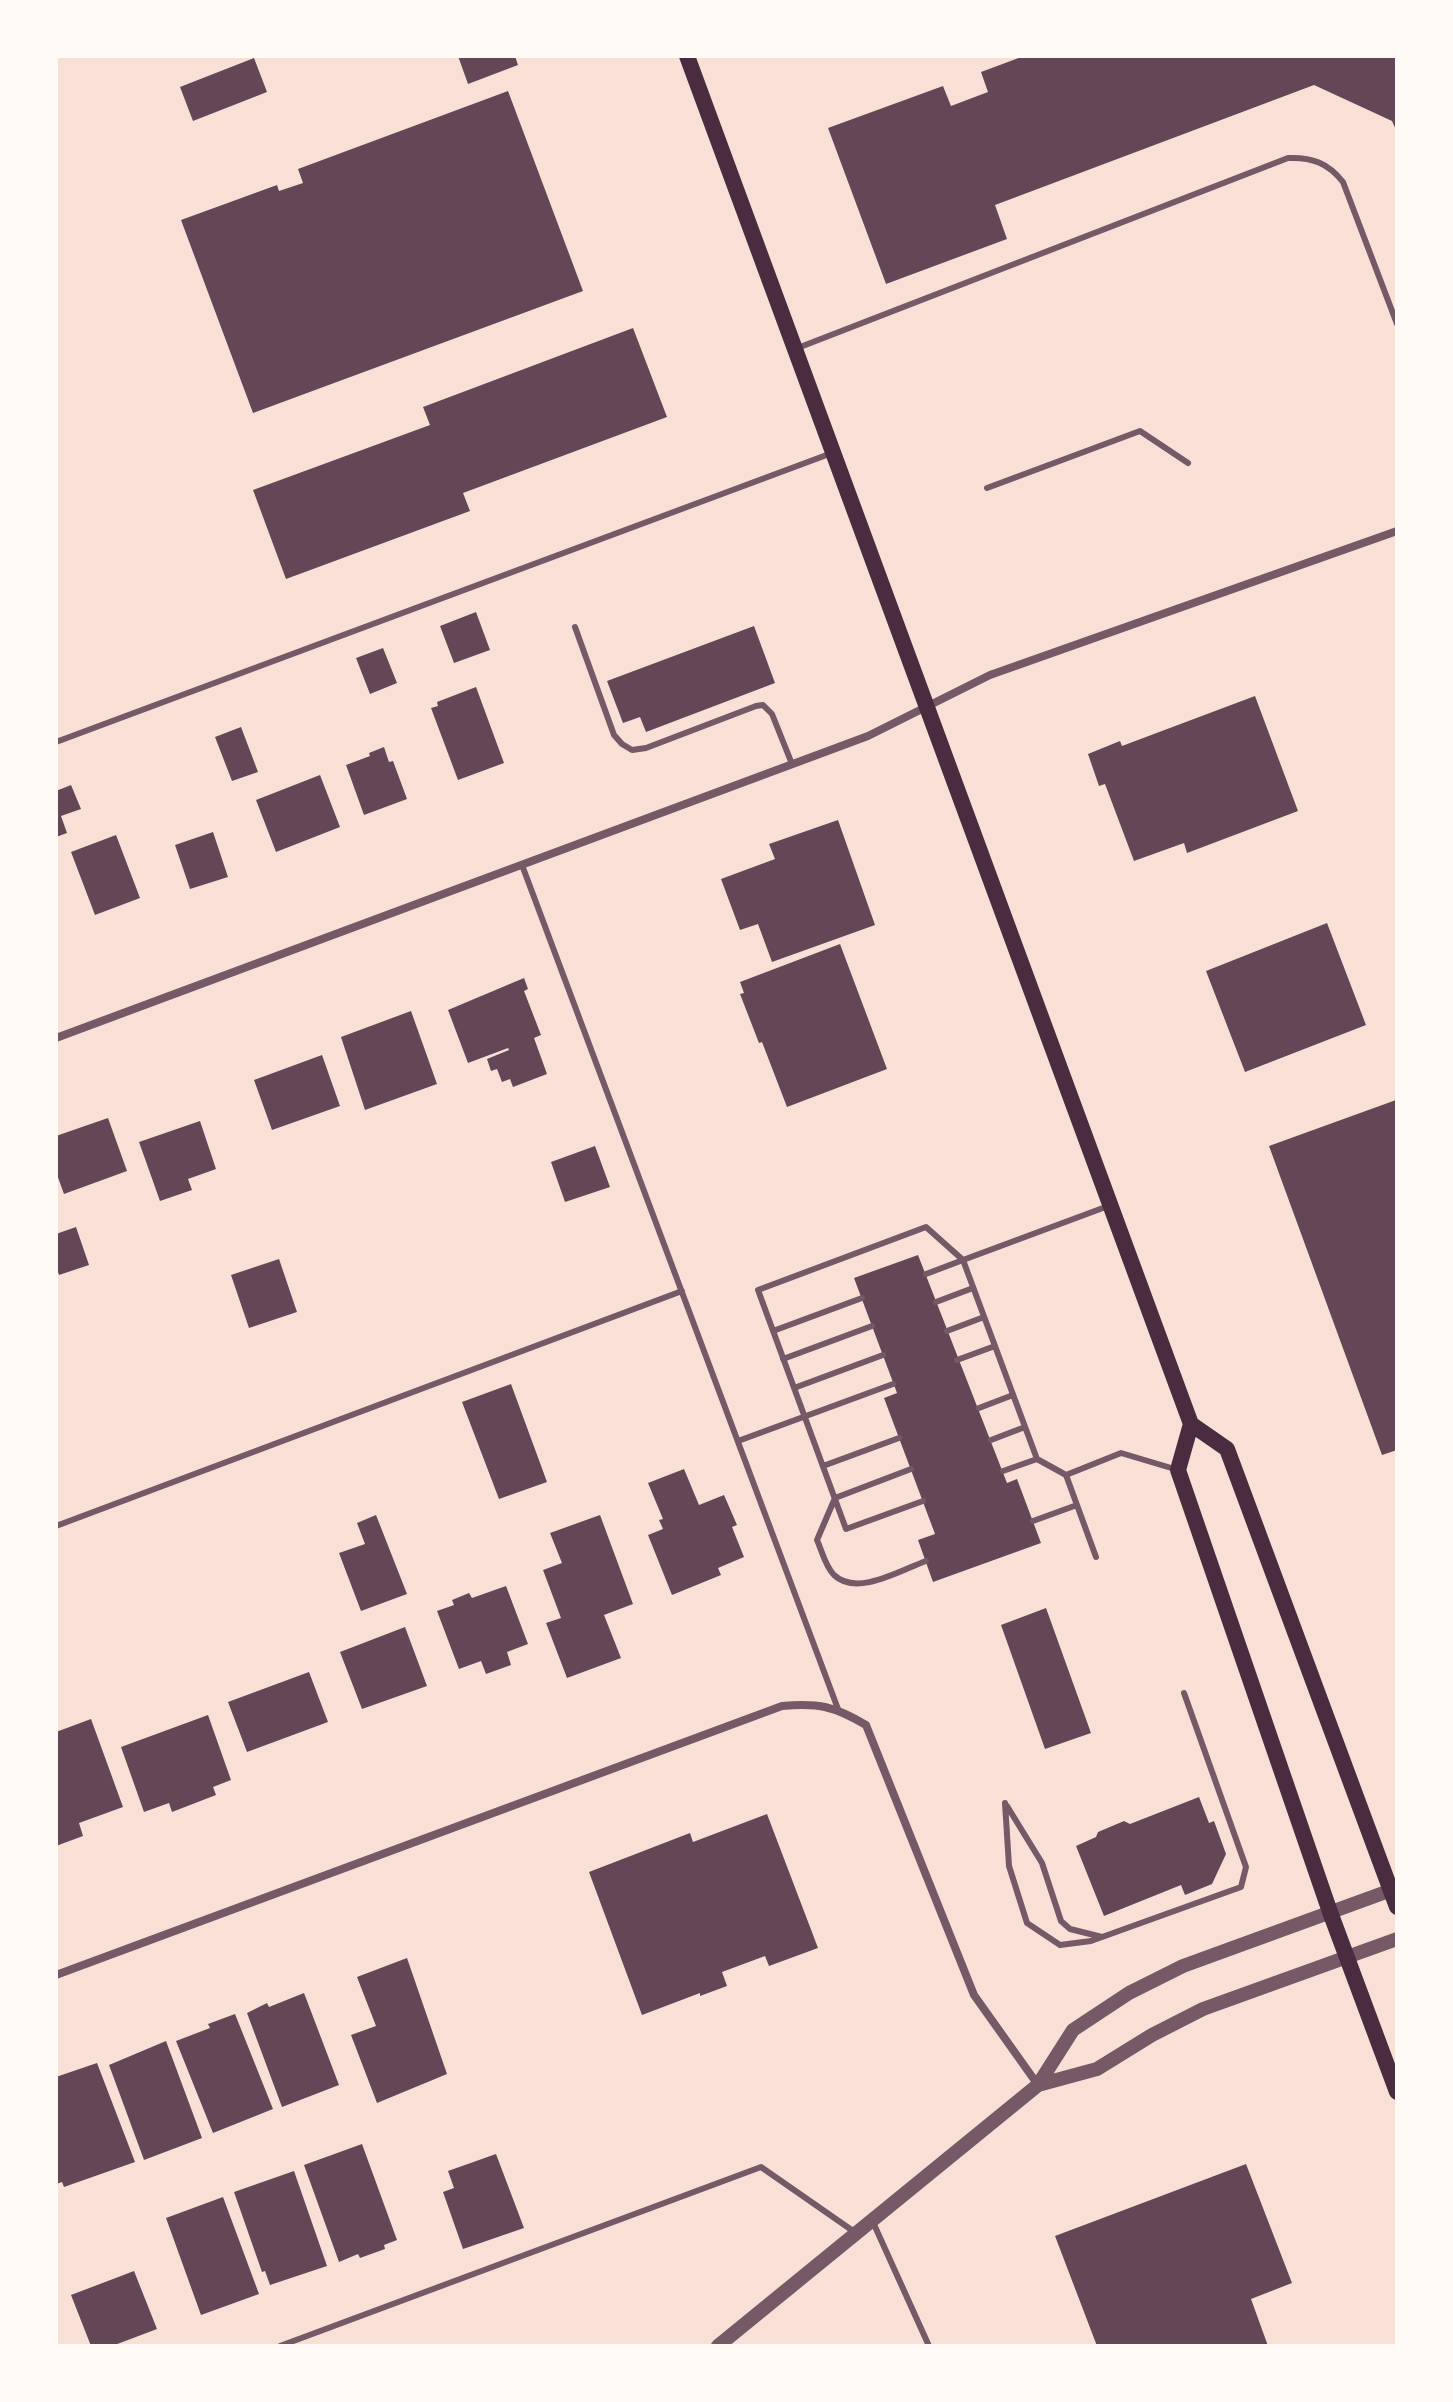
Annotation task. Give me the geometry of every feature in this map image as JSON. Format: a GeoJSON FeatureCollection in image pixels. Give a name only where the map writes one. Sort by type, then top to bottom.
{"type":"FeatureCollection","features":[{"type":"Feature","properties":{"kind":"main road"},"geometry":{"type":"LineString","coordinates":[[687,56],[1191,1424],[1227,1449],[1395,1895]]}},
{"type":"Feature","properties":{"kind":"main road"},"geometry":{"type":"LineString","coordinates":[[1191,1424],[1178,1470],[1330,1912],[1397,2092]]}},
{"type":"Feature","properties":{"kind":"street"},"geometry":{"type":"LineString","coordinates":[[56,1038],[868,736],[990,675],[1397,531]]}},
{"type":"Feature","properties":{"kind":"street"},"geometry":{"type":"LineString","coordinates":[[56,1975],[782,1706],[814,1703],[838,1709],[866,1725],[974,1995],[1038,2085]]}},
{"type":"Feature","properties":{"kind":"street"},"geometry":{"type":"LineString","coordinates":[[718,2346],[1038,2085],[1073,2030],[1129,1993],[1183,1966],[1330,1912],[1395,1895]]}},
{"type":"Feature","properties":{"kind":"street"},"geometry":{"type":"LineString","coordinates":[[1038,2085],[1097,2069],[1152,2035],[1203,2009],[1397,1939]]}},
{"type":"Feature","properties":{"kind":"lane"},"geometry":{"type":"LineString","coordinates":[[795,349],[1288,158],[1304,157],[1333,169],[1343,182],[1397,324]]}},
{"type":"Feature","properties":{"kind":"lane"},"geometry":{"type":"LineString","coordinates":[[987,488],[1140,431],[1188,463]]}},
{"type":"Feature","properties":{"kind":"lane"},"geometry":{"type":"LineString","coordinates":[[56,742],[833,452]]}},
{"type":"Feature","properties":{"kind":"lane"},"geometry":{"type":"LineString","coordinates":[[575,627],[614,735],[622,744],[632,750],[646,748],[763,705],[772,714],[792,764]]}},
{"type":"Feature","properties":{"kind":"lane"},"geometry":{"type":"LineString","coordinates":[[522,865],[838,1709]]}},
{"type":"Feature","properties":{"kind":"lane"},"geometry":{"type":"LineString","coordinates":[[926,1274],[1111,1205]]}},
{"type":"Feature","properties":{"kind":"lane"},"geometry":{"type":"LineString","coordinates":[[923,1501],[846,1529],[758,1290],[926,1227],[963,1260],[1037,1459],[1066,1475],[1096,1557]]}},
{"type":"Feature","properties":{"kind":"lane"},"geometry":{"type":"LineString","coordinates":[[936,1302],[973,1288]]}},
{"type":"Feature","properties":{"kind":"lane"},"geometry":{"type":"LineString","coordinates":[[56,1526],[682,1291]]}},
{"type":"Feature","properties":{"kind":"lane"},"geometry":{"type":"LineString","coordinates":[[773,1331],[862,1298]]}},
{"type":"Feature","properties":{"kind":"lane"},"geometry":{"type":"LineString","coordinates":[[947,1331],[984,1317]]}},
{"type":"Feature","properties":{"kind":"lane"},"geometry":{"type":"LineString","coordinates":[[783,1359],[872,1326]]}},
{"type":"Feature","properties":{"kind":"lane"},"geometry":{"type":"LineString","coordinates":[[957,1360],[995,1346]]}},
{"type":"Feature","properties":{"kind":"lane"},"geometry":{"type":"LineString","coordinates":[[794,1388],[883,1355]]}},
{"type":"Feature","properties":{"kind":"lane"},"geometry":{"type":"LineString","coordinates":[[738,1441],[893,1384]]}},
{"type":"Feature","properties":{"kind":"lane"},"geometry":{"type":"LineString","coordinates":[[979,1408],[1013,1395]]}},
{"type":"Feature","properties":{"kind":"lane"},"geometry":{"type":"LineString","coordinates":[[991,1440],[1025,1427]]}},
{"type":"Feature","properties":{"kind":"lane"},"geometry":{"type":"LineString","coordinates":[[823,1466],[899,1438]]}},
{"type":"Feature","properties":{"kind":"lane"},"geometry":{"type":"LineString","coordinates":[[1066,1475],[1121,1453],[1178,1470]]}},
{"type":"Feature","properties":{"kind":"lane"},"geometry":{"type":"LineString","coordinates":[[1003,1471],[1037,1459]]}},
{"type":"Feature","properties":{"kind":"lane"},"geometry":{"type":"LineString","coordinates":[[911,1469],[835,1498],[817,1540],[828,1566],[836,1577],[848,1583],[863,1583],[926,1561]]}},
{"type":"Feature","properties":{"kind":"lane"},"geometry":{"type":"LineString","coordinates":[[1033,1521],[1077,1505]]}},
{"type":"Feature","properties":{"kind":"lane"},"geometry":{"type":"LineString","coordinates":[[1102,1937],[1070,1929],[1061,1921],[1042,1863],[1005,1803],[1009,1866],[1027,1923],[1060,1945],[1091,1941],[1241,1887],[1246,1867],[1184,1693]]}},
{"type":"Feature","properties":{"kind":"lane"},"geometry":{"type":"LineString","coordinates":[[280,2346],[761,2167],[857,2233]]}},
{"type":"Feature","properties":{"kind":"lane"},"geometry":{"type":"LineString","coordinates":[[872,2220],[929,2346]]}},
{"type":"Feature","properties":{"kind":"building"},"geometry":{"type":"Polygon","coordinates":[[[458,56],[515,56],[518,65],[468,84],[458,56]]]}},
{"type":"Feature","properties":{"kind":"building"},"geometry":{"type":"Polygon","coordinates":[[[1024,56],[1397,56],[1397,132],[1392,121],[1314,85],[995,205],[1007,239],[886,284],[828,128],[943,86],[951,106],[988,92],[981,72],[1024,56]]]}},
{"type":"Feature","properties":{"kind":"building"},"geometry":{"type":"Polygon","coordinates":[[[254,58],[267,92],[193,121],[180,87],[254,58]]]}},
{"type":"Feature","properties":{"kind":"building"},"geometry":{"type":"Polygon","coordinates":[[[508,91],[583,291],[253,413],[181,220],[277,185],[279,191],[303,183],[298,169],[508,91]]]}},
{"type":"Feature","properties":{"kind":"building"},"geometry":{"type":"Polygon","coordinates":[[[633,328],[667,417],[463,493],[470,511],[286,579],[253,490],[430,425],[423,407],[633,328]]]}},
{"type":"Feature","properties":{"kind":"building"},"geometry":{"type":"Polygon","coordinates":[[[476,612],[490,650],[454,663],[440,626],[476,612]]]}},
{"type":"Feature","properties":{"kind":"building"},"geometry":{"type":"Polygon","coordinates":[[[754,626],[775,683],[646,732],[640,717],[623,723],[607,681],[754,626]]]}},
{"type":"Feature","properties":{"kind":"building"},"geometry":{"type":"Polygon","coordinates":[[[383,648],[397,683],[370,694],[356,658],[383,648]]]}},
{"type":"Feature","properties":{"kind":"building"},"geometry":{"type":"Polygon","coordinates":[[[476,687],[504,763],[458,780],[431,708],[438,706],[437,702],[476,687]]]}},
{"type":"Feature","properties":{"kind":"building"},"geometry":{"type":"Polygon","coordinates":[[[1255,696],[1298,811],[1187,853],[1184,843],[1134,861],[1105,784],[1099,786],[1088,754],[1120,741],[1122,746],[1255,696]]]}},
{"type":"Feature","properties":{"kind":"building"},"geometry":{"type":"Polygon","coordinates":[[[241,727],[258,772],[232,781],[215,737],[241,727]]]}},
{"type":"Feature","properties":{"kind":"building"},"geometry":{"type":"Polygon","coordinates":[[[384,747],[389,762],[393,761],[407,799],[364,815],[346,765],[384,747]]]}},
{"type":"Feature","properties":{"kind":"building"},"geometry":{"type":"Polygon","coordinates":[[[320,775],[340,827],[276,852],[256,800],[320,775]]]}},
{"type":"Feature","properties":{"kind":"building"},"geometry":{"type":"Polygon","coordinates":[[[71,785],[81,809],[61,816],[67,833],[56,837],[56,791],[71,785]]]}},
{"type":"Feature","properties":{"kind":"building"},"geometry":{"type":"Polygon","coordinates":[[[838,820],[875,925],[772,962],[758,924],[740,930],[721,879],[775,859],[769,844],[838,820]]]}},
{"type":"Feature","properties":{"kind":"building"},"geometry":{"type":"Polygon","coordinates":[[[213,832],[228,877],[190,889],[175,845],[213,832]]]}},
{"type":"Feature","properties":{"kind":"building"},"geometry":{"type":"Polygon","coordinates":[[[116,835],[140,898],[95,915],[71,852],[116,835]]]}},
{"type":"Feature","properties":{"kind":"building"},"geometry":{"type":"Polygon","coordinates":[[[1327,923],[1366,1025],[1245,1072],[1206,971],[1327,923]]]}},
{"type":"Feature","properties":{"kind":"building"},"geometry":{"type":"Polygon","coordinates":[[[840,944],[887,1069],[787,1107],[740,994],[744,993],[740,982],[840,944]]]}},
{"type":"Feature","properties":{"kind":"building"},"geometry":{"type":"Polygon","coordinates":[[[524,978],[528,989],[524,991],[541,1035],[534,1038],[547,1074],[513,1087],[510,1079],[502,1082],[497,1069],[491,1071],[487,1059],[508,1048],[468,1063],[448,1010],[524,978]]]}},
{"type":"Feature","properties":{"kind":"building"},"geometry":{"type":"Polygon","coordinates":[[[411,1011],[437,1084],[365,1110],[341,1037],[411,1011]]]}},
{"type":"Feature","properties":{"kind":"building"},"geometry":{"type":"Polygon","coordinates":[[[322,1055],[340,1106],[272,1130],[254,1080],[322,1055]]]}},
{"type":"Feature","properties":{"kind":"building"},"geometry":{"type":"Polygon","coordinates":[[[1396,1100],[1397,1450],[1382,1455],[1269,1146],[1396,1100]]]}},
{"type":"Feature","properties":{"kind":"building"},"geometry":{"type":"Polygon","coordinates":[[[108,1118],[127,1171],[64,1194],[56,1172],[56,1136],[108,1118]]]}},
{"type":"Feature","properties":{"kind":"building"},"geometry":{"type":"Polygon","coordinates":[[[200,1121],[216,1169],[188,1179],[192,1190],[160,1201],[139,1142],[200,1121]]]}},
{"type":"Feature","properties":{"kind":"building"},"geometry":{"type":"Polygon","coordinates":[[[595,1146],[610,1187],[565,1202],[551,1162],[595,1146]]]}},
{"type":"Feature","properties":{"kind":"building"},"geometry":{"type":"Polygon","coordinates":[[[76,1227],[89,1265],[59,1275],[56,1234],[76,1227]]]}},
{"type":"Feature","properties":{"kind":"building"},"geometry":{"type":"Polygon","coordinates":[[[918,1255],[1007,1483],[1017,1479],[1041,1543],[933,1582],[918,1540],[935,1534],[884,1398],[897,1393],[854,1278],[918,1255]]]}},
{"type":"Feature","properties":{"kind":"building"},"geometry":{"type":"Polygon","coordinates":[[[279,1259],[297,1312],[249,1328],[231,1275],[279,1259]]]}},
{"type":"Feature","properties":{"kind":"building"},"geometry":{"type":"Polygon","coordinates":[[[511,1384],[547,1482],[499,1499],[462,1402],[511,1384]]]}},
{"type":"Feature","properties":{"kind":"building"},"geometry":{"type":"Polygon","coordinates":[[[684,1469],[699,1505],[724,1495],[737,1525],[732,1527],[744,1557],[718,1568],[721,1575],[672,1595],[648,1535],[663,1529],[659,1520],[663,1519],[648,1483],[684,1469]]]}},
{"type":"Feature","properties":{"kind":"building"},"geometry":{"type":"Polygon","coordinates":[[[376,1515],[407,1594],[361,1611],[339,1553],[365,1544],[357,1523],[376,1515]]]}},
{"type":"Feature","properties":{"kind":"building"},"geometry":{"type":"Polygon","coordinates":[[[600,1515],[633,1604],[604,1615],[621,1658],[567,1678],[546,1623],[561,1618],[543,1570],[562,1563],[550,1533],[600,1515]]]}},
{"type":"Feature","properties":{"kind":"building"},"geometry":{"type":"Polygon","coordinates":[[[506,1586],[528,1644],[507,1652],[511,1665],[486,1674],[481,1661],[459,1669],[437,1611],[454,1605],[452,1600],[469,1593],[472,1598],[506,1586]]]}},
{"type":"Feature","properties":{"kind":"building"},"geometry":{"type":"Polygon","coordinates":[[[1046,1608],[1091,1733],[1045,1749],[1001,1625],[1046,1608]]]}},
{"type":"Feature","properties":{"kind":"building"},"geometry":{"type":"Polygon","coordinates":[[[405,1627],[427,1686],[362,1709],[340,1652],[405,1627]]]}},
{"type":"Feature","properties":{"kind":"building"},"geometry":{"type":"Polygon","coordinates":[[[309,1672],[328,1722],[247,1752],[228,1702],[309,1672]]]}},
{"type":"Feature","properties":{"kind":"building"},"geometry":{"type":"Polygon","coordinates":[[[208,1715],[231,1780],[213,1787],[216,1795],[172,1812],[169,1803],[144,1812],[121,1747],[208,1715]]]}},
{"type":"Feature","properties":{"kind":"building"},"geometry":{"type":"Polygon","coordinates":[[[91,1719],[123,1807],[79,1823],[83,1836],[56,1846],[56,1732],[91,1719]]]}},
{"type":"Feature","properties":{"kind":"building"},"geometry":{"type":"Polygon","coordinates":[[[1199,1797],[1209,1823],[1214,1821],[1226,1854],[1212,1884],[1185,1895],[1181,1885],[1104,1916],[1076,1846],[1124,1821],[1130,1824],[1199,1797]]]}},
{"type":"Feature","properties":{"kind":"building"},"geometry":{"type":"Polygon","coordinates":[[[767,1814],[818,1948],[769,1966],[765,1956],[722,1972],[727,1986],[642,2015],[589,1872],[690,1833],[693,1842],[767,1814]]]}},
{"type":"Feature","properties":{"kind":"building"},"geometry":{"type":"Polygon","coordinates":[[[407,1958],[447,2074],[377,2103],[351,2035],[376,2026],[357,1977],[407,1958]]]}},
{"type":"Feature","properties":{"kind":"building"},"geometry":{"type":"Polygon","coordinates":[[[304,1993],[339,2085],[282,2107],[247,2013],[267,2003],[269,2007],[304,1993]]]}},
{"type":"Feature","properties":{"kind":"building"},"geometry":{"type":"Polygon","coordinates":[[[235,2014],[273,2109],[213,2133],[176,2041],[235,2014]]]}},
{"type":"Feature","properties":{"kind":"building"},"geometry":{"type":"Polygon","coordinates":[[[166,2041],[202,2138],[144,2160],[109,2065],[166,2041]]]}},
{"type":"Feature","properties":{"kind":"building"},"geometry":{"type":"Polygon","coordinates":[[[97,2063],[135,2162],[64,2187],[62,2182],[56,2184],[56,2077],[97,2063]]]}},
{"type":"Feature","properties":{"kind":"building"},"geometry":{"type":"Polygon","coordinates":[[[362,2144],[397,2240],[384,2245],[385,2249],[360,2258],[358,2254],[339,2262],[304,2165],[362,2144]]]}},
{"type":"Feature","properties":{"kind":"building"},"geometry":{"type":"Polygon","coordinates":[[[496,2154],[524,2228],[463,2249],[443,2192],[454,2188],[448,2171],[496,2154]]]}},
{"type":"Feature","properties":{"kind":"building"},"geometry":{"type":"Polygon","coordinates":[[[1246,2164],[1292,2283],[1251,2299],[1268,2346],[1097,2346],[1055,2236],[1246,2164]]]}},
{"type":"Feature","properties":{"kind":"building"},"geometry":{"type":"Polygon","coordinates":[[[294,2171],[327,2266],[270,2285],[265,2271],[262,2272],[234,2192],[294,2171]]]}},
{"type":"Feature","properties":{"kind":"building"},"geometry":{"type":"Polygon","coordinates":[[[223,2197],[259,2294],[201,2315],[166,2218],[223,2197]]]}},
{"type":"Feature","properties":{"kind":"building"},"geometry":{"type":"Polygon","coordinates":[[[134,2271],[157,2329],[112,2346],[91,2346],[71,2295],[134,2271]]]}}]}
